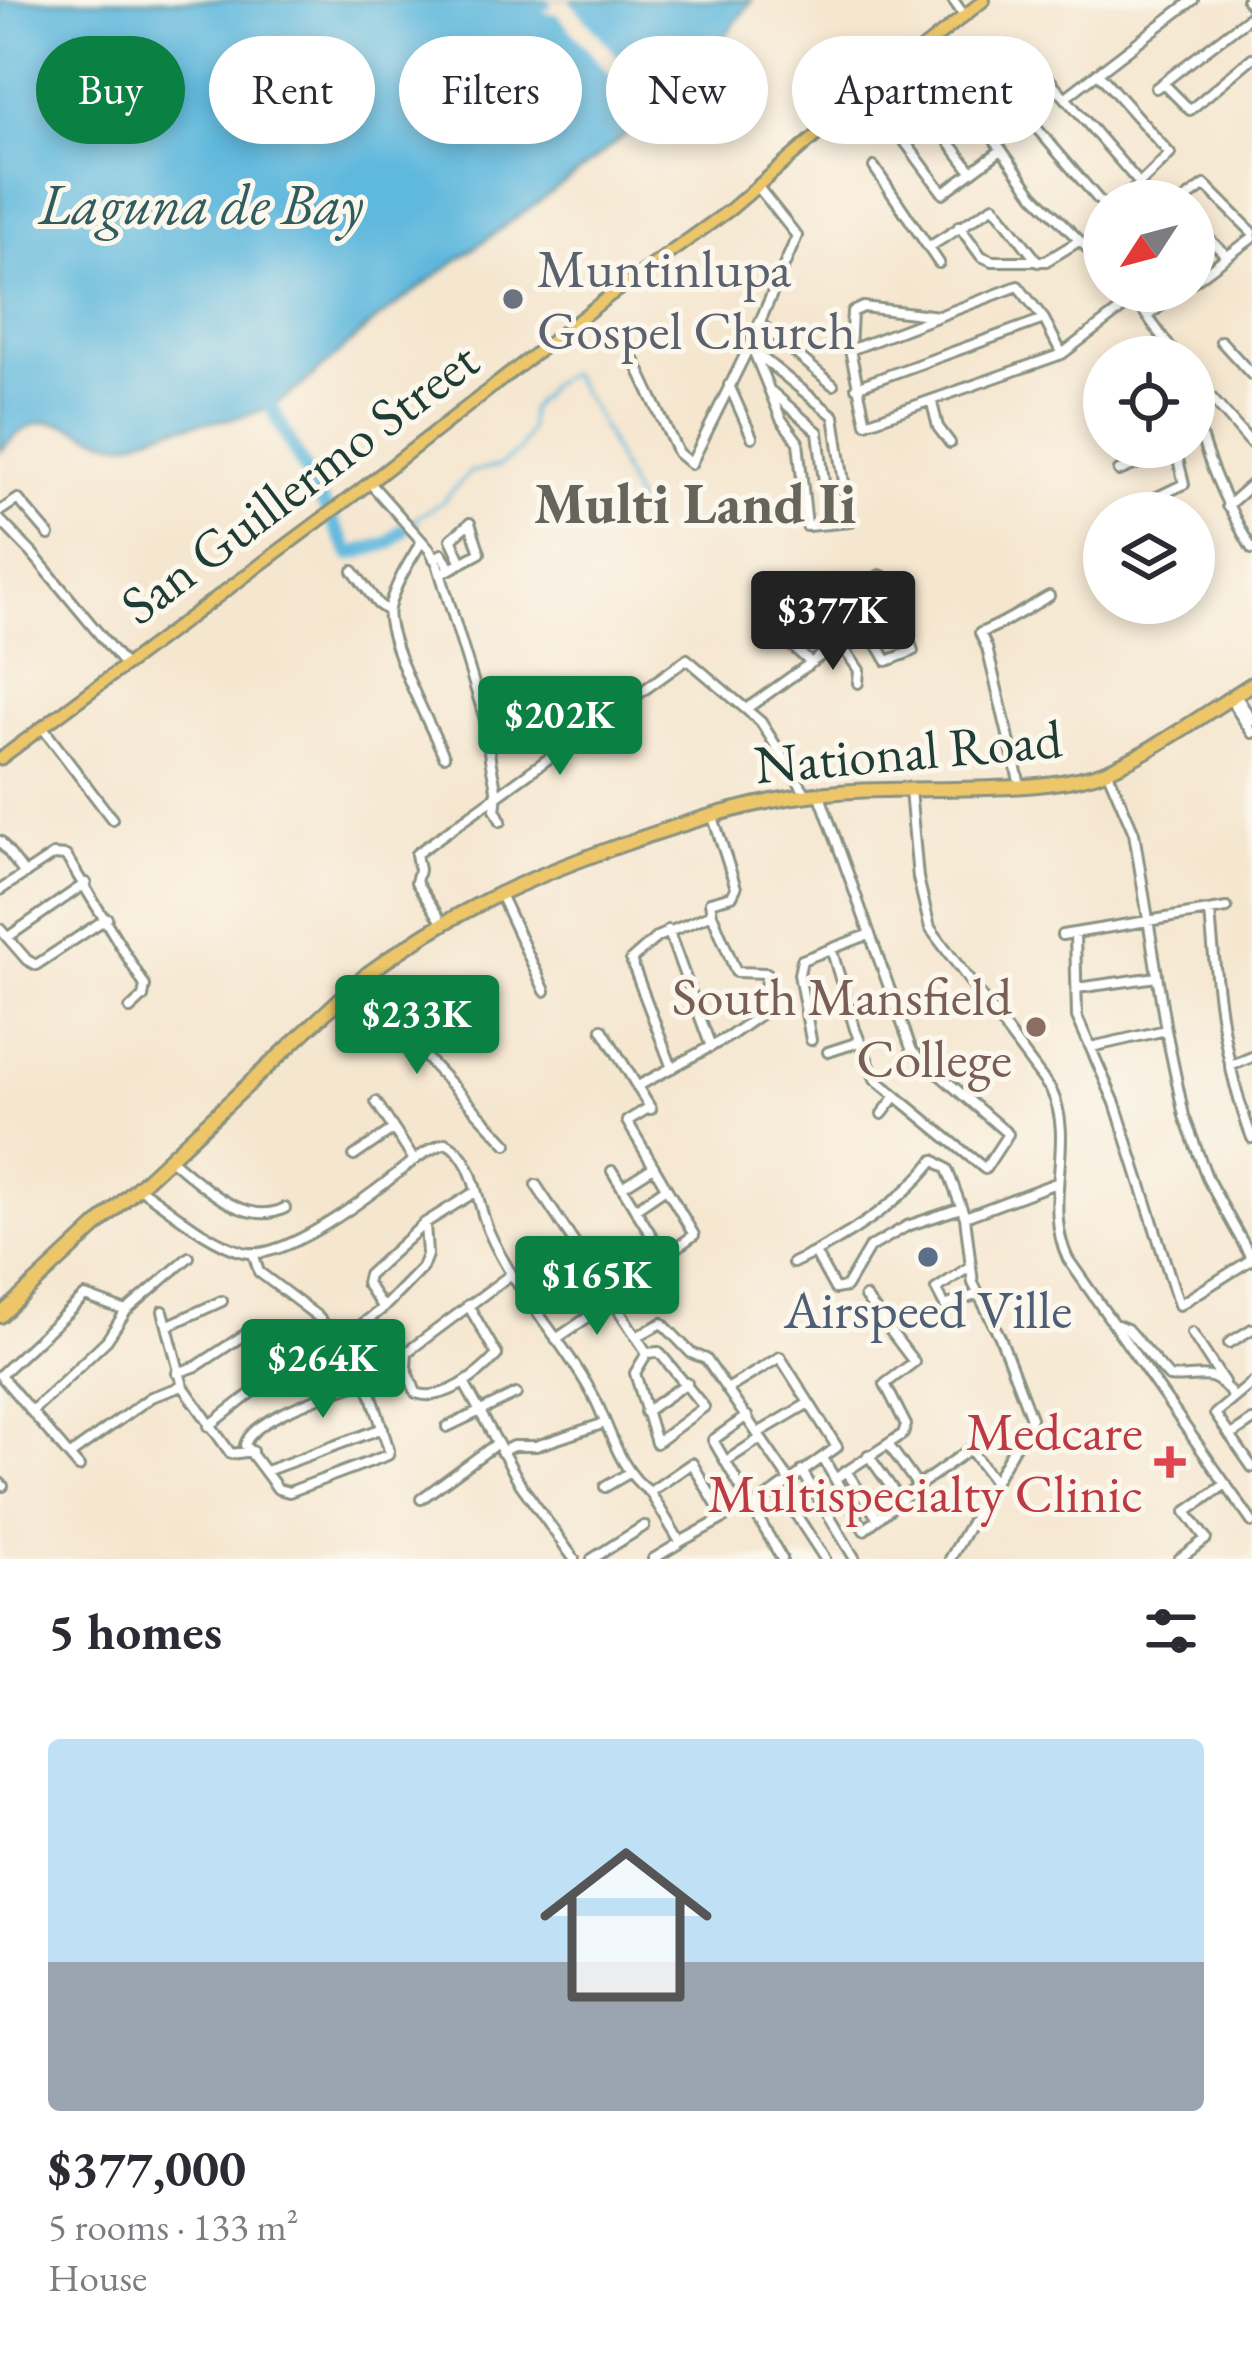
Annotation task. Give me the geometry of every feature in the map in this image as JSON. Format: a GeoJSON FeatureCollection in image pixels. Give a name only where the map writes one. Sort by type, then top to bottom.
{"type":"FeatureCollection","features":[{"type":"Feature","properties":{"kind":"highway","name":"National Road"},"geometry":{"type":"LineString","coordinates":[[0,1316],[357,984],[442,922],[499,891],[712,814],[813,794],[1020,785],[1107,770],[1252,684]]}},
{"type":"Feature","properties":{"kind":"main road","name":"San Guillermo Street"},"geometry":{"type":"LineString","coordinates":[[937,36],[984,0]]}},
{"type":"Feature","properties":{"kind":"main road","name":"San Guillermo Street"},"geometry":{"type":"LineString","coordinates":[[0,759],[370,483],[809,144]]}},
{"type":"Feature","properties":{"kind":"street"},"geometry":{"type":"LineString","coordinates":[[953,0],[964,15]]}},
{"type":"Feature","properties":{"kind":"street"},"geometry":{"type":"LineString","coordinates":[[1066,98],[1192,0]]}},
{"type":"Feature","properties":{"kind":"street"},"geometry":{"type":"LineString","coordinates":[[1250,7],[1159,85],[1190,110],[1252,58]]}},
{"type":"Feature","properties":{"kind":"street"},"geometry":{"type":"LineString","coordinates":[[1098,73],[1169,152],[1144,180]]}},
{"type":"Feature","properties":{"kind":"street"},"geometry":{"type":"LineString","coordinates":[[1055,88],[1137,180]]}},
{"type":"Feature","properties":{"kind":"street"},"geometry":{"type":"LineString","coordinates":[[971,172],[925,110],[897,131],[944,193],[1000,151]]}},
{"type":"Feature","properties":{"kind":"street"},"geometry":{"type":"LineString","coordinates":[[995,144],[1034,195],[1083,246]]}},
{"type":"Feature","properties":{"kind":"street"},"geometry":{"type":"LineString","coordinates":[[1050,144],[1083,182]]}},
{"type":"Feature","properties":{"kind":"street"},"geometry":{"type":"LineString","coordinates":[[874,167],[939,262]]}},
{"type":"Feature","properties":{"kind":"street"},"geometry":{"type":"LineString","coordinates":[[622,336],[678,453],[691,464],[752,350],[797,236],[758,187]]}},
{"type":"Feature","properties":{"kind":"street"},"geometry":{"type":"LineString","coordinates":[[1215,196],[1252,235],[1215,265]]}},
{"type":"Feature","properties":{"kind":"street"},"geometry":{"type":"LineString","coordinates":[[928,247],[986,207],[998,207],[1038,262]]}},
{"type":"Feature","properties":{"kind":"street"},"geometry":{"type":"LineString","coordinates":[[959,226],[988,260],[1038,262],[1058,256],[1078,241]]}},
{"type":"Feature","properties":{"kind":"street"},"geometry":{"type":"LineString","coordinates":[[1215,245],[1227,256]]}},
{"type":"Feature","properties":{"kind":"street"},"geometry":{"type":"LineString","coordinates":[[850,350],[1018,286],[1062,355]]}},
{"type":"Feature","properties":{"kind":"street"},"geometry":{"type":"LineString","coordinates":[[939,316],[857,308],[849,318],[850,350],[866,423],[1062,355],[1111,312]]}},
{"type":"Feature","properties":{"kind":"street"},"geometry":{"type":"LineString","coordinates":[[856,387],[1043,319]]}},
{"type":"Feature","properties":{"kind":"street"},"geometry":{"type":"LineString","coordinates":[[760,323],[833,385]]}},
{"type":"Feature","properties":{"kind":"street"},"geometry":{"type":"LineString","coordinates":[[1221,340],[1252,375]]}},
{"type":"Feature","properties":{"kind":"street"},"geometry":{"type":"LineString","coordinates":[[752,350],[836,420],[851,520],[807,526],[798,442],[783,423],[752,350]]}},
{"type":"Feature","properties":{"kind":"street"},"geometry":{"type":"LineString","coordinates":[[729,386],[752,437]]}},
{"type":"Feature","properties":{"kind":"street"},"geometry":{"type":"LineString","coordinates":[[768,388],[817,429],[829,524]]}},
{"type":"Feature","properties":{"kind":"street"},"geometry":{"type":"LineString","coordinates":[[1215,402],[1252,444]]}},
{"type":"Feature","properties":{"kind":"street"},"geometry":{"type":"LineString","coordinates":[[932,403],[938,427],[950,443]]}},
{"type":"Feature","properties":{"kind":"street"},"geometry":{"type":"LineString","coordinates":[[1119,472],[1128,468]]}},
{"type":"Feature","properties":{"kind":"street"},"geometry":{"type":"LineString","coordinates":[[1167,492],[1184,484],[1180,468]]}},
{"type":"Feature","properties":{"kind":"street"},"geometry":{"type":"LineString","coordinates":[[1210,468],[1252,549]]}},
{"type":"Feature","properties":{"kind":"street"},"geometry":{"type":"LineString","coordinates":[[370,483],[445,572],[490,736],[489,760],[500,795],[494,806],[501,821]]}},
{"type":"Feature","properties":{"kind":"street"},"geometry":{"type":"LineString","coordinates":[[1227,506],[1252,484]]}},
{"type":"Feature","properties":{"kind":"street"},"geometry":{"type":"LineString","coordinates":[[50,535],[18,499],[1,511],[124,664]]}},
{"type":"Feature","properties":{"kind":"street"},"geometry":{"type":"LineString","coordinates":[[445,572],[481,553],[470,523],[452,539],[462,563]]}},
{"type":"Feature","properties":{"kind":"street"},"geometry":{"type":"LineString","coordinates":[[422,541],[388,611],[397,649],[444,757]]}},
{"type":"Feature","properties":{"kind":"street"},"geometry":{"type":"LineString","coordinates":[[353,571],[388,611]]}},
{"type":"Feature","properties":{"kind":"street"},"geometry":{"type":"LineString","coordinates":[[810,662],[792,646],[792,638],[880,575],[888,580],[914,645],[909,655],[887,661],[865,623]]}},
{"type":"Feature","properties":{"kind":"street"},"geometry":{"type":"LineString","coordinates":[[1020,785],[980,633],[1014,620],[1049,596]]}},
{"type":"Feature","properties":{"kind":"street"},"geometry":{"type":"LineString","coordinates":[[746,709],[896,603]]}},
{"type":"Feature","properties":{"kind":"street"},"geometry":{"type":"LineString","coordinates":[[839,642],[859,670],[858,683]]}},
{"type":"Feature","properties":{"kind":"street"},"geometry":{"type":"LineString","coordinates":[[442,922],[416,882],[416,854],[686,659],[772,736],[813,794],[913,1051],[1009,1134],[985,1168],[875,1079],[831,948]]}},
{"type":"Feature","properties":{"kind":"street"},"geometry":{"type":"LineString","coordinates":[[1232,696],[1252,720]]}},
{"type":"Feature","properties":{"kind":"street"},"geometry":{"type":"LineString","coordinates":[[1232,696],[1252,733]]}},
{"type":"Feature","properties":{"kind":"street"},"geometry":{"type":"LineString","coordinates":[[42,727],[112,819]]}},
{"type":"Feature","properties":{"kind":"street"},"geometry":{"type":"LineString","coordinates":[[1075,933],[1077,1017],[1115,1103],[1179,1305],[1252,1259],[1195,1151],[1166,1030],[1134,832],[1107,770]]}},
{"type":"Feature","properties":{"kind":"street"},"geometry":{"type":"LineString","coordinates":[[910,788],[910,823],[923,911],[940,944],[1051,1090],[1061,1118],[1056,1183],[1063,1248],[1252,1522]]}},
{"type":"Feature","properties":{"kind":"street"},"geometry":{"type":"LineString","coordinates":[[638,1087],[757,1018],[769,980],[760,971],[736,973],[712,914],[710,902],[732,896],[736,888],[712,814]]}},
{"type":"Feature","properties":{"kind":"street"},"geometry":{"type":"LineString","coordinates":[[0,841],[26,874]]}},
{"type":"Feature","properties":{"kind":"street"},"geometry":{"type":"LineString","coordinates":[[0,890],[53,855],[62,854],[86,884],[145,986],[143,997],[130,1009]]}},
{"type":"Feature","properties":{"kind":"street"},"geometry":{"type":"LineString","coordinates":[[8,937],[86,884]]}},
{"type":"Feature","properties":{"kind":"street"},"geometry":{"type":"LineString","coordinates":[[499,891],[545,991]]}},
{"type":"Feature","properties":{"kind":"street"},"geometry":{"type":"LineString","coordinates":[[1062,935],[1227,908]]}},
{"type":"Feature","properties":{"kind":"street"},"geometry":{"type":"LineString","coordinates":[[1210,911],[1217,995],[1230,1066],[1252,1138]]}},
{"type":"Feature","properties":{"kind":"street"},"geometry":{"type":"LineString","coordinates":[[672,1068],[631,965],[647,944],[668,930],[712,914]]}},
{"type":"Feature","properties":{"kind":"street"},"geometry":{"type":"LineString","coordinates":[[0,928],[32,964],[107,918]]}},
{"type":"Feature","properties":{"kind":"street"},"geometry":{"type":"LineString","coordinates":[[668,930],[711,1047]]}},
{"type":"Feature","properties":{"kind":"street"},"geometry":{"type":"LineString","coordinates":[[811,1040],[799,969],[806,958],[870,934]]}},
{"type":"Feature","properties":{"kind":"street"},"geometry":{"type":"LineString","coordinates":[[1077,988],[1157,977]]}},
{"type":"Feature","properties":{"kind":"street"},"geometry":{"type":"LineString","coordinates":[[357,984],[507,1144]]}},
{"type":"Feature","properties":{"kind":"street"},"geometry":{"type":"LineString","coordinates":[[556,1339],[694,1232],[627,1120],[651,1108],[602,1029]]}},
{"type":"Feature","properties":{"kind":"street"},"geometry":{"type":"LineString","coordinates":[[1091,1047],[1166,1030]]}},
{"type":"Feature","properties":{"kind":"street"},"geometry":{"type":"LineString","coordinates":[[828,1052],[859,1042]]}},
{"type":"Feature","properties":{"kind":"street"},"geometry":{"type":"LineString","coordinates":[[1230,1066],[1252,1057]]}},
{"type":"Feature","properties":{"kind":"street"},"geometry":{"type":"LineString","coordinates":[[882,1114],[896,1096]]}},
{"type":"Feature","properties":{"kind":"street"},"geometry":{"type":"LineString","coordinates":[[376,1102],[414,1160]]}},
{"type":"Feature","properties":{"kind":"street"},"geometry":{"type":"LineString","coordinates":[[354,1156],[393,1129]]}},
{"type":"Feature","properties":{"kind":"street"},"geometry":{"type":"LineString","coordinates":[[138,1187],[220,1241],[253,1253],[270,1253],[322,1225],[446,1142],[470,1171],[488,1230],[511,1275],[593,1396],[629,1473],[650,1492],[680,1542],[724,1518],[692,1463],[650,1492]]}},
{"type":"Feature","properties":{"kind":"street"},"geometry":{"type":"LineString","coordinates":[[169,1158],[241,1208],[260,1215],[285,1208]]}},
{"type":"Feature","properties":{"kind":"street"},"geometry":{"type":"LineString","coordinates":[[793,1263],[869,1218],[934,1160],[947,1169],[963,1213],[978,1294],[1000,1336],[1031,1418],[950,1559]]}},
{"type":"Feature","properties":{"kind":"street"},"geometry":{"type":"LineString","coordinates":[[622,1187],[652,1168]]}},
{"type":"Feature","properties":{"kind":"street"},"geometry":{"type":"LineString","coordinates":[[612,1171],[664,1256]]}},
{"type":"Feature","properties":{"kind":"street"},"geometry":{"type":"LineString","coordinates":[[815,1252],[828,1280],[840,1289],[846,1287],[869,1247],[908,1226],[1056,1183]]}},
{"type":"Feature","properties":{"kind":"street"},"geometry":{"type":"LineString","coordinates":[[536,1185],[647,1352]]}},
{"type":"Feature","properties":{"kind":"street"},"geometry":{"type":"LineString","coordinates":[[635,1209],[663,1190]]}},
{"type":"Feature","properties":{"kind":"street"},"geometry":{"type":"LineString","coordinates":[[383,1308],[366,1283],[368,1274],[425,1223],[475,1192]]}},
{"type":"Feature","properties":{"kind":"street"},"geometry":{"type":"LineString","coordinates":[[209,1426],[268,1381],[340,1341],[383,1308],[422,1268],[428,1255],[425,1223]]}},
{"type":"Feature","properties":{"kind":"street"},"geometry":{"type":"LineString","coordinates":[[253,1253],[259,1272],[340,1341]]}},
{"type":"Feature","properties":{"kind":"street"},"geometry":{"type":"LineString","coordinates":[[32,1411],[107,1340],[126,1311],[189,1257]]}},
{"type":"Feature","properties":{"kind":"street"},"geometry":{"type":"LineString","coordinates":[[970,1266],[936,1289],[945,1306],[978,1294]]}},
{"type":"Feature","properties":{"kind":"street"},"geometry":{"type":"LineString","coordinates":[[467,1305],[496,1355],[464,1382],[423,1396],[416,1393],[407,1352],[467,1305],[511,1275]]}},
{"type":"Feature","properties":{"kind":"street"},"geometry":{"type":"LineString","coordinates":[[79,1467],[0,1375],[85,1296],[126,1311]]}},
{"type":"Feature","properties":{"kind":"street"},"geometry":{"type":"LineString","coordinates":[[836,1478],[903,1435],[906,1425],[885,1384],[914,1362],[866,1297]]}},
{"type":"Feature","properties":{"kind":"street"},"geometry":{"type":"LineString","coordinates":[[169,1325],[222,1301]]}},
{"type":"Feature","properties":{"kind":"street"},"geometry":{"type":"LineString","coordinates":[[163,1311],[183,1386],[231,1454],[252,1451]]}},
{"type":"Feature","properties":{"kind":"street"},"geometry":{"type":"LineString","coordinates":[[636,1337],[662,1323],[690,1352],[706,1359],[790,1481]]}},
{"type":"Feature","properties":{"kind":"street"},"geometry":{"type":"LineString","coordinates":[[1112,1323],[1127,1329],[1169,1377],[1202,1374],[1225,1383]]}},
{"type":"Feature","properties":{"kind":"street"},"geometry":{"type":"LineString","coordinates":[[1229,1342],[1252,1328]]}},
{"type":"Feature","properties":{"kind":"street"},"geometry":{"type":"LineString","coordinates":[[177,1373],[197,1366],[253,1329]]}},
{"type":"Feature","properties":{"kind":"street"},"geometry":{"type":"LineString","coordinates":[[1192,1333],[1233,1397]]}},
{"type":"Feature","properties":{"kind":"street"},"geometry":{"type":"LineString","coordinates":[[647,1352],[659,1352],[704,1407],[656,1443],[635,1373],[647,1352]]}},
{"type":"Feature","properties":{"kind":"street"},"geometry":{"type":"LineString","coordinates":[[729,1388],[780,1357],[837,1447],[754,1508]]}},
{"type":"Feature","properties":{"kind":"street"},"geometry":{"type":"LineString","coordinates":[[367,1380],[388,1455],[289,1492],[278,1490],[252,1451],[245,1440],[266,1421],[367,1380]]}},
{"type":"Feature","properties":{"kind":"street"},"geometry":{"type":"LineString","coordinates":[[464,1382],[498,1448],[574,1559]]}},
{"type":"Feature","properties":{"kind":"street"},"geometry":{"type":"LineString","coordinates":[[645,1412],[686,1383]]}},
{"type":"Feature","properties":{"kind":"street"},"geometry":{"type":"LineString","coordinates":[[1252,1383],[1215,1414],[1252,1467]]}},
{"type":"Feature","properties":{"kind":"street"},"geometry":{"type":"LineString","coordinates":[[70,1455],[152,1397],[183,1386]]}},
{"type":"Feature","properties":{"kind":"street"},"geometry":{"type":"LineString","coordinates":[[447,1427],[516,1394]]}},
{"type":"Feature","properties":{"kind":"street"},"geometry":{"type":"LineString","coordinates":[[726,1461],[808,1403]]}},
{"type":"Feature","properties":{"kind":"street"},"geometry":{"type":"LineString","coordinates":[[747,1416],[713,1440],[782,1559]]}},
{"type":"Feature","properties":{"kind":"street"},"geometry":{"type":"LineString","coordinates":[[1230,1436],[1252,1420]]}},
{"type":"Feature","properties":{"kind":"street"},"geometry":{"type":"LineString","coordinates":[[421,1499],[498,1448],[536,1446],[605,1424]]}},
{"type":"Feature","properties":{"kind":"street"},"geometry":{"type":"LineString","coordinates":[[266,1471],[383,1428]]}},
{"type":"Feature","properties":{"kind":"street"},"geometry":{"type":"LineString","coordinates":[[888,1444],[918,1486]]}},
{"type":"Feature","properties":{"kind":"street"},"geometry":{"type":"LineString","coordinates":[[823,1458],[864,1530],[970,1449],[994,1482]]}},
{"type":"Feature","properties":{"kind":"street"},"geometry":{"type":"LineString","coordinates":[[868,1455],[901,1501]]}},
{"type":"Feature","properties":{"kind":"street"},"geometry":{"type":"LineString","coordinates":[[802,1471],[855,1559]]}},
{"type":"Feature","properties":{"kind":"street"},"geometry":{"type":"LineString","coordinates":[[846,1471],[878,1519]]}},
{"type":"Feature","properties":{"kind":"street"},"geometry":{"type":"LineString","coordinates":[[605,1487],[629,1473]]}},
{"type":"Feature","properties":{"kind":"street"},"geometry":{"type":"LineString","coordinates":[[1179,1559],[1206,1539],[1186,1512],[1226,1484]]}},
{"type":"Feature","properties":{"kind":"street"},"geometry":{"type":"LineString","coordinates":[[794,1510],[825,1559]]}},
{"type":"Feature","properties":{"kind":"street"},"geometry":{"type":"LineString","coordinates":[[592,1559],[644,1526]]}},
{"type":"Feature","properties":{"kind":"street"},"geometry":{"type":"LineString","coordinates":[[653,1559],[678,1544]]}},
{"type":"Feature","properties":{"kind":"water","name":"Laguna de Bay"},"geometry":{"type":"Polygon","coordinates":[[[0,0],[752,0],[724,36],[606,36],[606,144],[613,144],[372,324],[278,403],[252,414],[171,428],[128,443],[47,422],[32,425],[0,452],[0,0]]]}},
{"type":"Feature","properties":{"kind":"pier"},"geometry":{"type":"Polygon","coordinates":[[[548,0],[569,0],[606,43],[606,70],[582,43],[582,36],[576,36],[557,14],[545,12],[553,8],[548,0]]]}},
{"type":"Feature","properties":{"kind":"waterway"},"geometry":{"type":"LineString","coordinates":[[419,525],[413,520],[442,502],[470,472],[499,466],[519,451],[529,430],[530,409],[551,384],[570,373],[598,418],[637,503]]}},
{"type":"Feature","properties":{"kind":"waterway"},"geometry":{"type":"LineString","coordinates":[[271,407],[350,554],[389,543],[403,530]]}},
{"type":"Feature","properties":{"kind":"place","name":"Muntinlupa Gospel Church"},"geometry":{"type":"Point","coordinates":[513,299]}},
{"type":"Feature","properties":{"kind":"place","name":"South Mansfield College"},"geometry":{"type":"Point","coordinates":[1036,1027]}},
{"type":"Feature","properties":{"kind":"place","name":"Airspeed Ville"},"geometry":{"type":"Point","coordinates":[928,1257]}},
{"type":"Feature","properties":{"kind":"place","name":"Medcare Multispecialty Clinic"},"geometry":{"type":"Point","coordinates":[1170,1462]}},
{"type":"Feature","properties":{"kind":"district","name":"Multi Land Ii"},"geometry":{"type":"Point","coordinates":[695,503]}}]}
